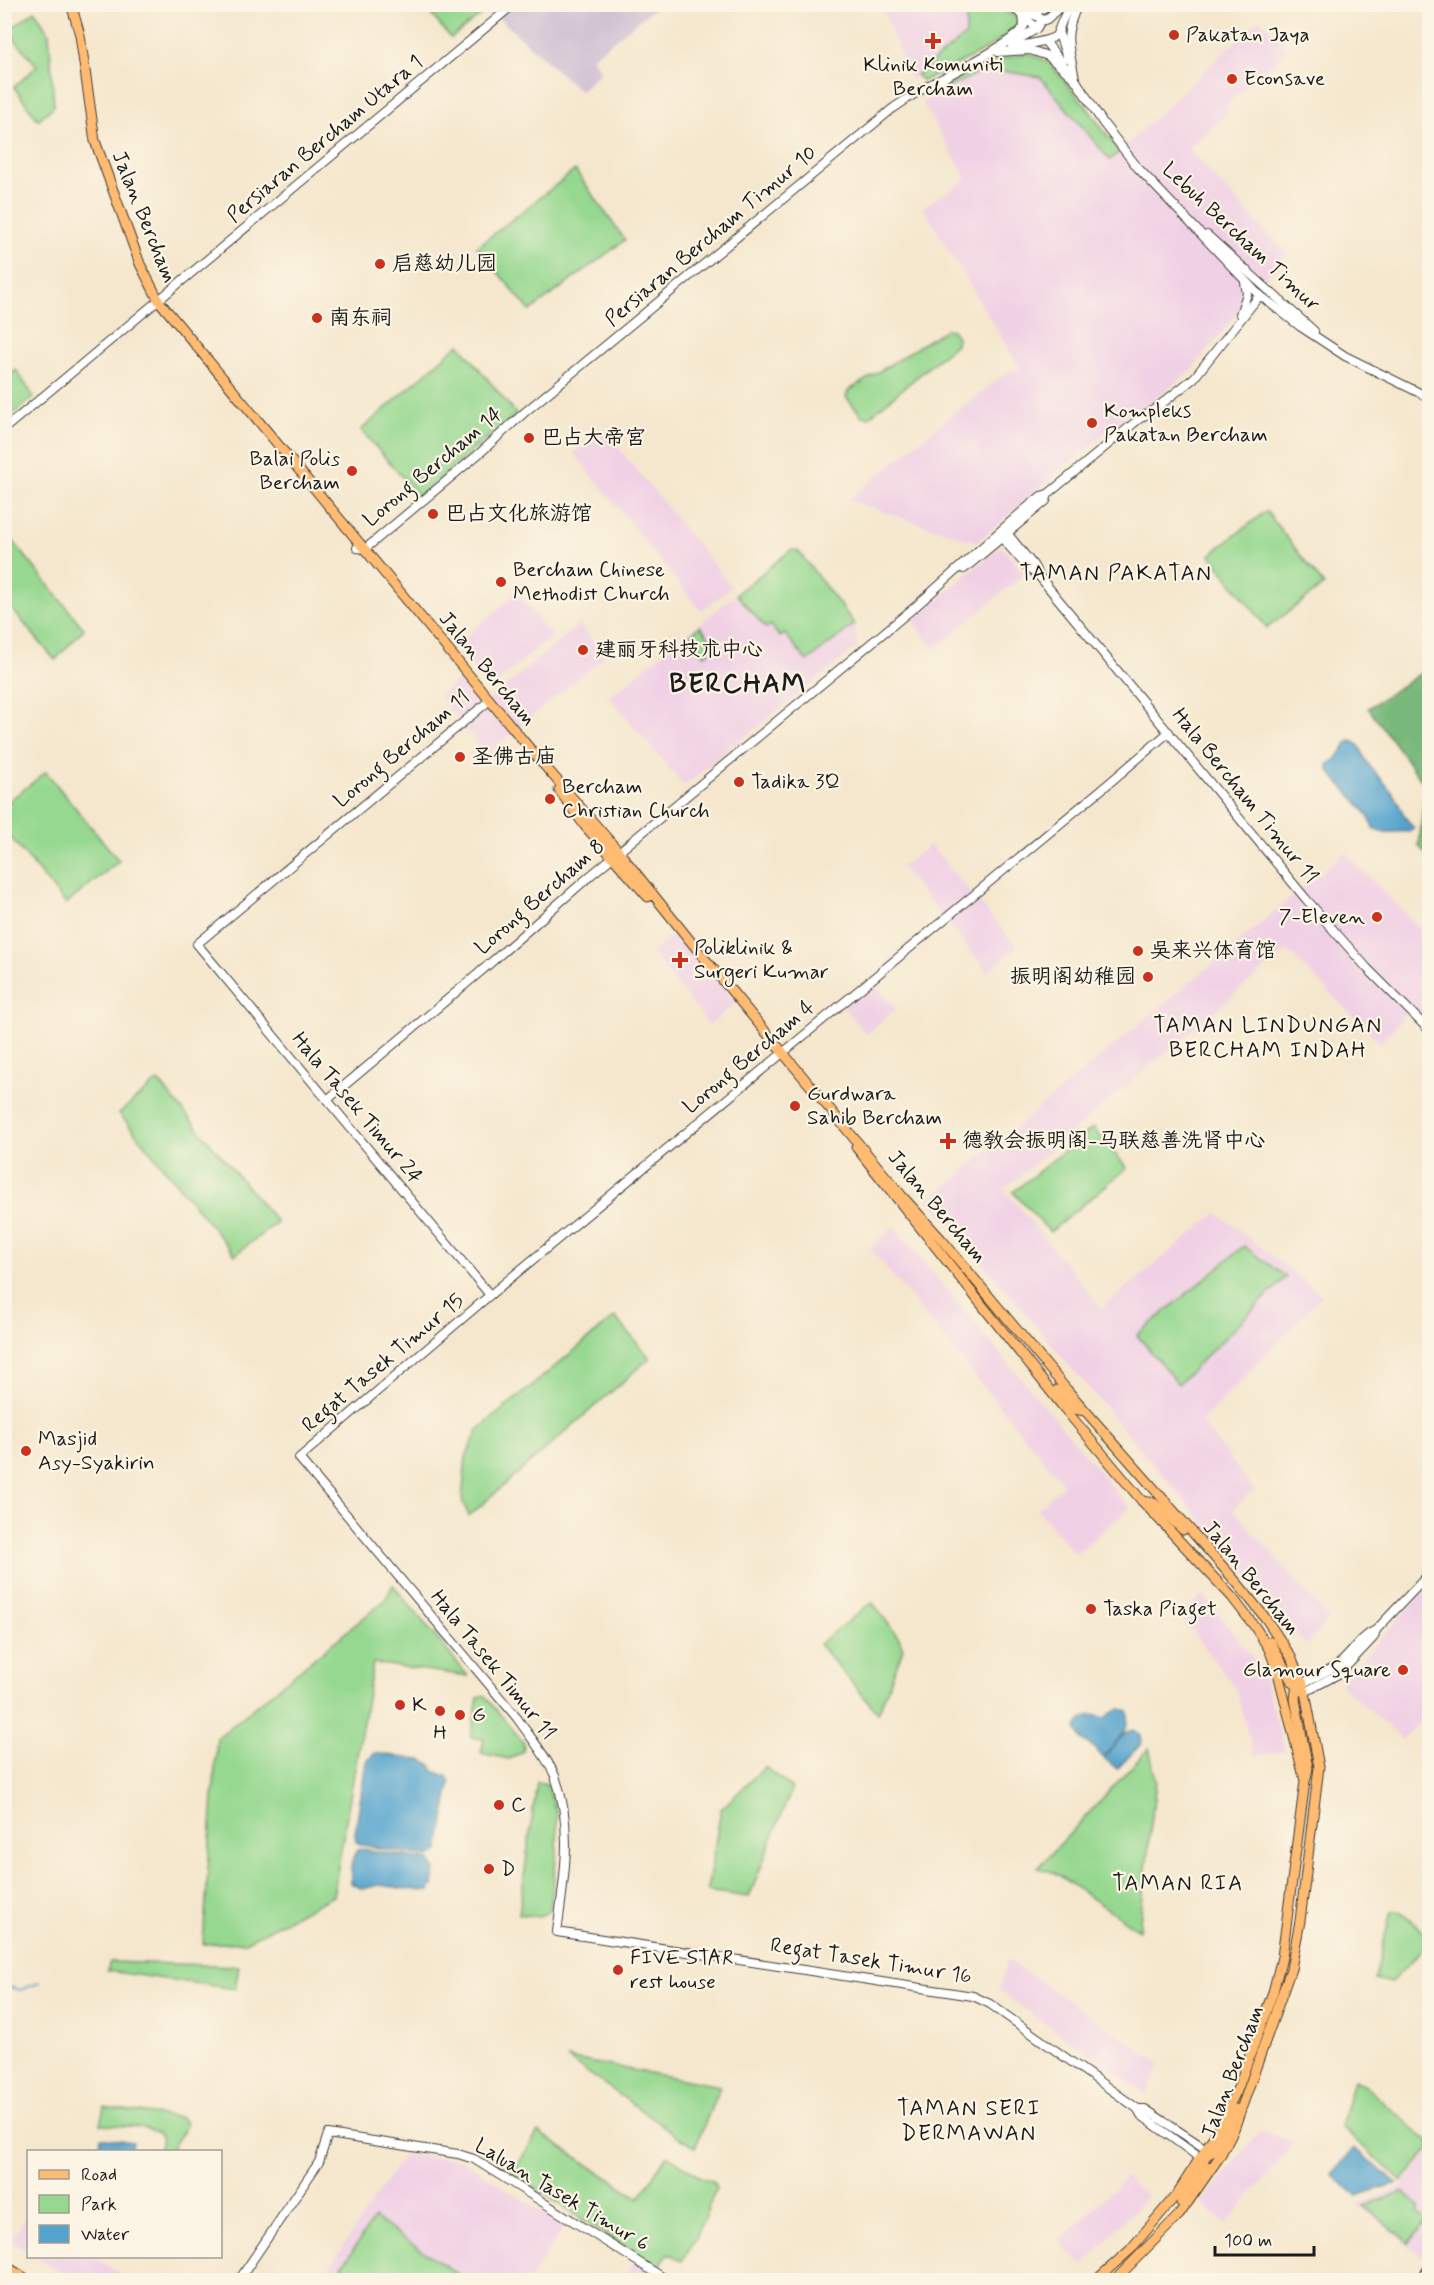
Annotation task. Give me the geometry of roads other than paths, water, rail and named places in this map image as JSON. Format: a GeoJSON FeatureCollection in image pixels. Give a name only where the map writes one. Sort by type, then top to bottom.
{"type":"FeatureCollection","features":[{"type":"Feature","properties":{"kind":"main road","name":"Jalan Bercham"},"geometry":{"type":"LineString","coordinates":[[65,4],[78,57],[91,149],[137,274],[157,303],[700,953],[1026,1360],[1142,1501],[1232,1597],[1269,1648],[1305,1781],[1282,1957],[1273,1992],[1238,2088],[1204,2154],[1177,2194],[1148,2230],[1130,2250],[1096,2280]]}},
{"type":"Feature","properties":{"kind":"main road","name":"Jalan Bercham"},"geometry":{"type":"LineString","coordinates":[[71,4],[80,35],[95,141],[140,264],[157,303]]}},
{"type":"Feature","properties":{"kind":"main road","name":"Jalan Bercham"},"geometry":{"type":"LineString","coordinates":[[781,1054],[1085,1411],[1238,1584],[1267,1620],[1292,1657],[1302,1688],[1318,1767],[1300,1921],[1291,1969],[1234,2129],[1214,2165],[1179,2215],[1115,2280]]}},
{"type":"Feature","properties":{"kind":"main road"},"geometry":{"type":"LineString","coordinates":[[1026,1360],[1039,1369],[1071,1406],[1078,1411],[1085,1411]]}},
{"type":"Feature","properties":{"kind":"main road"},"geometry":{"type":"LineString","coordinates":[[1142,1501],[1154,1503],[1190,1537],[1200,1543]]}},
{"type":"Feature","properties":{"kind":"main road"},"geometry":{"type":"LineString","coordinates":[[1255,1628],[1266,1636],[1277,1652],[1289,1678],[1302,1688],[1295,1695],[1308,1768],[1305,1781]]}},
{"type":"Feature","properties":{"kind":"main road"},"geometry":{"type":"LineString","coordinates":[[1162,2234],[1168,2221],[1204,2168],[1204,2154],[1214,2151],[1250,2084]]}},
{"type":"Feature","properties":{"kind":"main road"},"geometry":{"type":"LineString","coordinates":[[4,2265],[28,2280]]}},
{"type":"Feature","properties":{"kind":"street","name":"Persiaran Bercham Utara 1"},"geometry":{"type":"LineString","coordinates":[[5,429],[514,4]]}},
{"type":"Feature","properties":{"kind":"street"},"geometry":{"type":"LineString","coordinates":[[1006,4],[1024,13],[1054,22],[1073,76]]}},
{"type":"Feature","properties":{"kind":"street"},"geometry":{"type":"LineString","coordinates":[[1013,4],[1024,13],[1036,29],[1038,36],[1044,40],[1073,76]]}},
{"type":"Feature","properties":{"kind":"street"},"geometry":{"type":"LineString","coordinates":[[1024,13],[1040,10],[1051,4]]}},
{"type":"Feature","properties":{"kind":"street"},"geometry":{"type":"LineString","coordinates":[[996,51],[1036,29],[1063,4]]}},
{"type":"Feature","properties":{"kind":"street"},"geometry":{"type":"LineString","coordinates":[[996,51],[1052,40],[1071,4]]}},
{"type":"Feature","properties":{"kind":"street"},"geometry":{"type":"LineString","coordinates":[[1073,76],[1067,34],[1078,4]]}},
{"type":"Feature","properties":{"kind":"street"},"geometry":{"type":"LineString","coordinates":[[996,51],[1023,28],[1024,13]]}},
{"type":"Feature","properties":{"kind":"street"},"geometry":{"type":"LineString","coordinates":[[996,51],[1036,51],[1048,56],[1073,76]]}},
{"type":"Feature","properties":{"kind":"street","name":"Persiaran Bercham Timur 10"},"geometry":{"type":"LineString","coordinates":[[525,412],[892,109],[921,89],[996,51]]}},
{"type":"Feature","properties":{"kind":"street","name":"Lebuh Bercham Timur"},"geometry":{"type":"LineString","coordinates":[[1073,76],[1103,123],[1138,168],[1245,281],[1277,309],[1345,356],[1430,398]]}},
{"type":"Feature","properties":{"kind":"street","name":"Lebuh Bercham Timur"},"geometry":{"type":"LineString","coordinates":[[1137,164],[1243,268],[1299,316],[1320,338]]}},
{"type":"Feature","properties":{"kind":"street"},"geometry":{"type":"LineString","coordinates":[[1243,268],[1259,293],[1290,313],[1299,316]]}},
{"type":"Feature","properties":{"kind":"street"},"geometry":{"type":"LineString","coordinates":[[1242,315],[1247,294],[1245,281]]}},
{"type":"Feature","properties":{"kind":"street"},"geometry":{"type":"LineString","coordinates":[[989,540],[1004,535],[1046,501],[1048,494],[1194,378],[1259,293]]}},
{"type":"Feature","properties":{"kind":"street"},"geometry":{"type":"LineString","coordinates":[[1242,315],[1259,304],[1277,309]]}},
{"type":"Feature","properties":{"kind":"street","name":"Lorong Bercham 14"},"geometry":{"type":"LineString","coordinates":[[361,548],[481,452],[525,412]]}},
{"type":"Feature","properties":{"kind":"street","name":"Lorong Bercham 8"},"geometry":{"type":"LineString","coordinates":[[327,1100],[616,855],[916,606],[1041,496],[1048,494]]}},
{"type":"Feature","properties":{"kind":"street"},"geometry":{"type":"LineString","coordinates":[[1004,535],[1010,523]]}},
{"type":"Feature","properties":{"kind":"street","name":"Lorong Bercham 8"},"geometry":{"type":"LineString","coordinates":[[916,606],[919,606],[1004,535]]}},
{"type":"Feature","properties":{"kind":"street","name":"Hala Bercham Timur 11"},"geometry":{"type":"LineString","coordinates":[[1004,535],[1029,569],[1039,576],[1263,848],[1350,949],[1430,1031]]}},
{"type":"Feature","properties":{"kind":"street","name":"Lorong Bercham 11"},"geometry":{"type":"LineString","coordinates":[[197,944],[488,701]]}},
{"type":"Feature","properties":{"kind":"street","name":"Lorong Bercham 4"},"geometry":{"type":"LineString","coordinates":[[490,1295],[1169,732]]}},
{"type":"Feature","properties":{"kind":"street","name":"Hala Tasek Timur 24"},"geometry":{"type":"LineString","coordinates":[[197,944],[490,1295]]}},
{"type":"Feature","properties":{"kind":"street","name":"Regat Tasek Timur 15"},"geometry":{"type":"LineString","coordinates":[[299,1458],[490,1295]]}},
{"type":"Feature","properties":{"kind":"street","name":"Hala Tasek Timur 11"},"geometry":{"type":"LineString","coordinates":[[299,1458],[517,1718],[554,1775],[566,1823],[565,1869],[557,1932]]}},
{"type":"Feature","properties":{"kind":"street"},"geometry":{"type":"LineString","coordinates":[[1302,1688],[1336,1666],[1369,1633],[1376,1630],[1430,1573]]}},
{"type":"Feature","properties":{"kind":"street","name":"Regat Tasek Timur 16"},"geometry":{"type":"LineString","coordinates":[[557,1932],[973,1996],[990,2004],[1138,2109],[1145,2109],[1204,2154]]}},
{"type":"Feature","properties":{"kind":"street","name":"Laluan Tasek Timur 6"},"geometry":{"type":"LineString","coordinates":[[239,2280],[319,2162],[328,2134],[458,2154],[474,2160],[667,2280]]}},
{"type":"Feature","properties":{"kind":"street"},"geometry":{"type":"LineString","coordinates":[[1418,2280],[1430,2267]]}},
{"type":"Feature","properties":{"kind":"water"},"geometry":{"type":"Polygon","coordinates":[[[1349,741],[1359,746],[1369,766],[1392,792],[1414,828],[1409,832],[1386,832],[1373,828],[1367,814],[1330,773],[1328,765],[1337,758],[1349,741]]]}},
{"type":"Feature","properties":{"kind":"water"},"geometry":{"type":"Polygon","coordinates":[[[1119,1708],[1127,1711],[1127,1724],[1122,1736],[1104,1757],[1081,1738],[1076,1729],[1088,1716],[1095,1715],[1104,1718],[1119,1708]]]}},
{"type":"Feature","properties":{"kind":"water"},"geometry":{"type":"Polygon","coordinates":[[[1133,1730],[1141,1736],[1142,1743],[1117,1769],[1104,1758],[1125,1733],[1133,1730]]]}},
{"type":"Feature","properties":{"kind":"water"},"geometry":{"type":"Polygon","coordinates":[[[375,1753],[421,1760],[432,1766],[433,1771],[447,1776],[450,1782],[439,1850],[430,1857],[356,1842],[355,1833],[366,1762],[375,1753]]]}},
{"type":"Feature","properties":{"kind":"water"},"geometry":{"type":"Polygon","coordinates":[[[357,1850],[429,1860],[435,1868],[433,1886],[429,1891],[379,1885],[362,1889],[351,1883],[351,1874],[355,1854],[357,1850]]]}},
{"type":"Feature","properties":{"kind":"water"},"geometry":{"type":"Polygon","coordinates":[[[101,2137],[133,2142],[131,2150],[99,2150],[101,2137]]]}},
{"type":"Feature","properties":{"kind":"water"},"geometry":{"type":"Polygon","coordinates":[[[1354,2148],[1397,2183],[1357,2196],[1332,2175],[1354,2148]]]}},
{"type":"Feature","properties":{"kind":"waterway"},"geometry":{"type":"LineString","coordinates":[[4,1986],[21,1990],[40,1982]]}},
{"type":"Feature","properties":{"kind":"place","name":"Pakatan Jaya"},"geometry":{"type":"Point","coordinates":[1174,35]}},
{"type":"Feature","properties":{"kind":"place","name":"Klinik Komuniti Bercham"},"geometry":{"type":"Point","coordinates":[933,41]}},
{"type":"Feature","properties":{"kind":"place","name":"Econsave"},"geometry":{"type":"Point","coordinates":[1232,79]}},
{"type":"Feature","properties":{"kind":"place","name":"启慈幼儿园"},"geometry":{"type":"Point","coordinates":[380,264]}},
{"type":"Feature","properties":{"kind":"place","name":"南东祠"},"geometry":{"type":"Point","coordinates":[317,318]}},
{"type":"Feature","properties":{"kind":"place","name":"Kompleks Pakatan Bercham"},"geometry":{"type":"Point","coordinates":[1092,423]}},
{"type":"Feature","properties":{"kind":"place","name":"巴占大帝宫"},"geometry":{"type":"Point","coordinates":[529,438]}},
{"type":"Feature","properties":{"kind":"place","name":"Balai Polis Bercham"},"geometry":{"type":"Point","coordinates":[352,471]}},
{"type":"Feature","properties":{"kind":"place","name":"巴占文化旅游馆"},"geometry":{"type":"Point","coordinates":[433,514]}},
{"type":"Feature","properties":{"kind":"place","name":"Bercham Chinese Methodist Church"},"geometry":{"type":"Point","coordinates":[501,582]}},
{"type":"Feature","properties":{"kind":"place","name":"建丽牙科技术中心"},"geometry":{"type":"Point","coordinates":[583,650]}},
{"type":"Feature","properties":{"kind":"place","name":"圣佛古庙"},"geometry":{"type":"Point","coordinates":[460,757]}},
{"type":"Feature","properties":{"kind":"place","name":"Tadika 3Q"},"geometry":{"type":"Point","coordinates":[739,782]}},
{"type":"Feature","properties":{"kind":"place","name":"Bercham Christian Church"},"geometry":{"type":"Point","coordinates":[550,799]}},
{"type":"Feature","properties":{"kind":"place","name":"7-Eleven"},"geometry":{"type":"Point","coordinates":[1377,917]}},
{"type":"Feature","properties":{"kind":"place","name":"吴来兴体育馆"},"geometry":{"type":"Point","coordinates":[1138,951]}},
{"type":"Feature","properties":{"kind":"place","name":"Poliklinik & Surgeri Kumar"},"geometry":{"type":"Point","coordinates":[680,960]}},
{"type":"Feature","properties":{"kind":"place","name":"振明阁幼稚园"},"geometry":{"type":"Point","coordinates":[1148,977]}},
{"type":"Feature","properties":{"kind":"place","name":"Gurdwara Sahib Bercham"},"geometry":{"type":"Point","coordinates":[795,1106]}},
{"type":"Feature","properties":{"kind":"place","name":"德教会振明阁-马联慈善洗肾中心"},"geometry":{"type":"Point","coordinates":[948,1141]}},
{"type":"Feature","properties":{"kind":"place","name":"Masjid Asy-Syakirin"},"geometry":{"type":"Point","coordinates":[26,1451]}},
{"type":"Feature","properties":{"kind":"place","name":"Taska Piaget"},"geometry":{"type":"Point","coordinates":[1091,1609]}},
{"type":"Feature","properties":{"kind":"place","name":"Glamour Square"},"geometry":{"type":"Point","coordinates":[1403,1670]}},
{"type":"Feature","properties":{"kind":"place","name":"K"},"geometry":{"type":"Point","coordinates":[400,1705]}},
{"type":"Feature","properties":{"kind":"place","name":"H"},"geometry":{"type":"Point","coordinates":[440,1711]}},
{"type":"Feature","properties":{"kind":"place","name":"G"},"geometry":{"type":"Point","coordinates":[460,1715]}},
{"type":"Feature","properties":{"kind":"place","name":"C"},"geometry":{"type":"Point","coordinates":[499,1805]}},
{"type":"Feature","properties":{"kind":"place","name":"D"},"geometry":{"type":"Point","coordinates":[489,1869]}},
{"type":"Feature","properties":{"kind":"place","name":"FIVE STAR rest house"},"geometry":{"type":"Point","coordinates":[618,1970]}},
{"type":"Feature","properties":{"kind":"district","name":"TAMAN PAKATAN"},"geometry":{"type":"Point","coordinates":[1116,574]}},
{"type":"Feature","properties":{"kind":"district","name":"BERCHAM"},"geometry":{"type":"Point","coordinates":[738,684]}},
{"type":"Feature","properties":{"kind":"district","name":"TAMAN LINDUNGAN BERCHAM INDAH"},"geometry":{"type":"Point","coordinates":[1268,1038]}},
{"type":"Feature","properties":{"kind":"district","name":"TAMAN RIA"},"geometry":{"type":"Point","coordinates":[1178,1884]}},
{"type":"Feature","properties":{"kind":"district","name":"TAMAN SERI DERMAWAN"},"geometry":{"type":"Point","coordinates":[969,2122]}}]}
